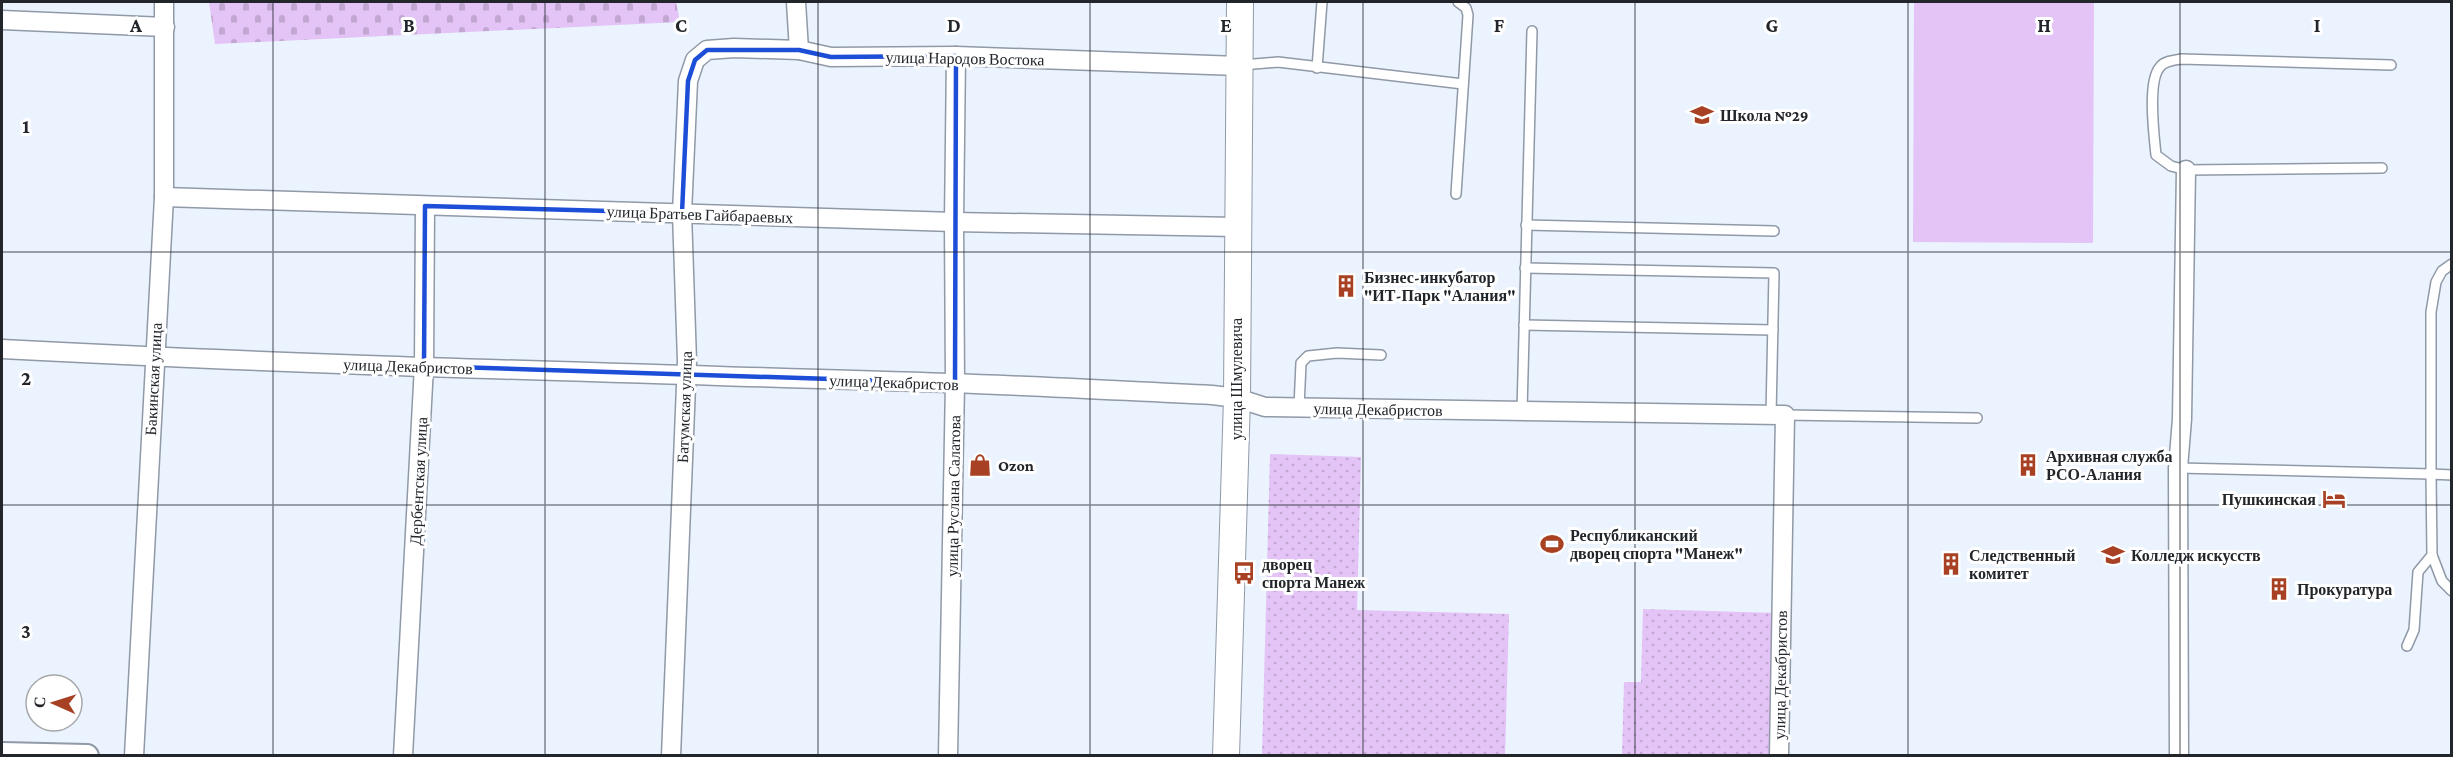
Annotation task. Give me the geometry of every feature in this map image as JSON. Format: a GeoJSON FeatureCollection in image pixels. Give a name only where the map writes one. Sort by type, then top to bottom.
{"type":"FeatureCollection","features":[{"type":"Feature","properties":{"kind":"main road","name":"улица Шмулевича"},"geometry":{"type":"LineString","coordinates":[[1226,756],[1237,398],[1240,2]]}},
{"type":"Feature","properties":{"kind":"street","name":"Бакинская улица"},"geometry":{"type":"LineString","coordinates":[[134,756],[164,197],[164,2]]}},
{"type":"Feature","properties":{"kind":"street"},"geometry":{"type":"LineString","coordinates":[[799,50],[796,4],[815,2]]}},
{"type":"Feature","properties":{"kind":"street"},"geometry":{"type":"LineString","coordinates":[[2,20],[165,27]]}},
{"type":"Feature","properties":{"kind":"street","name":"улица Народов Востока"},"geometry":{"type":"LineString","coordinates":[[695,60],[707,50],[734,48],[799,50],[831,57],[956,56],[1239,66]]}},
{"type":"Feature","properties":{"kind":"street","name":"улица Руслана Салатова"},"geometry":{"type":"LineString","coordinates":[[948,756],[955,383],[956,56]]}},
{"type":"Feature","properties":{"kind":"street","name":"Батумская улица"},"geometry":{"type":"LineString","coordinates":[[671,756],[686,376],[682,213],[688,81],[695,60]]}},
{"type":"Feature","properties":{"kind":"street"},"geometry":{"type":"LineString","coordinates":[[2179,756],[2178,468],[2182,407],[2186,170]]}},
{"type":"Feature","properties":{"kind":"street","name":"улица Братьев Гайбараевых"},"geometry":{"type":"LineString","coordinates":[[164,197],[954,222],[1237,227]]}},
{"type":"Feature","properties":{"kind":"street","name":"Дербентская улица"},"geometry":{"type":"LineString","coordinates":[[403,756],[424,366],[425,206]]}},
{"type":"Feature","properties":{"kind":"street","name":"улица Декабристов"},"geometry":{"type":"LineString","coordinates":[[2,349],[154,357],[686,376],[955,383],[1212,395],[1237,398],[1265,407],[1778,415],[1779,756]]}},
{"type":"Feature","properties":{"kind":"street"},"geometry":{"type":"LineString","coordinates":[[2,754],[87,756]]}},
{"type":"Feature","properties":{"kind":"lane"},"geometry":{"type":"LineString","coordinates":[[1317,68],[1322,2]]}},
{"type":"Feature","properties":{"kind":"lane"},"geometry":{"type":"LineString","coordinates":[[1456,194],[1468,15],[1466,8],[1458,2]]}},
{"type":"Feature","properties":{"kind":"lane"},"geometry":{"type":"LineString","coordinates":[[1522,411],[1532,31]]}},
{"type":"Feature","properties":{"kind":"lane"},"geometry":{"type":"LineString","coordinates":[[2382,168],[2186,170],[2171,166],[2156,155],[2153,124],[2154,74],[2162,64],[2181,58],[2391,64]]}},
{"type":"Feature","properties":{"kind":"lane"},"geometry":{"type":"LineString","coordinates":[[1239,66],[1278,62],[1463,84]]}},
{"type":"Feature","properties":{"kind":"lane"},"geometry":{"type":"LineString","coordinates":[[1526,225],[1774,231]]}},
{"type":"Feature","properties":{"kind":"lane"},"geometry":{"type":"LineString","coordinates":[[2451,264],[2442,271],[2436,282],[2431,312],[2432,555],[2442,581],[2451,591]]}},
{"type":"Feature","properties":{"kind":"lane"},"geometry":{"type":"LineString","coordinates":[[1525,268],[1774,273],[1773,330],[1778,415]]}},
{"type":"Feature","properties":{"kind":"lane"},"geometry":{"type":"LineString","coordinates":[[1524,325],[1773,330]]}},
{"type":"Feature","properties":{"kind":"lane"},"geometry":{"type":"LineString","coordinates":[[1299,407],[1301,363],[1308,356],[1337,353],[1381,355]]}},
{"type":"Feature","properties":{"kind":"lane","name":"улица Декабристов"},"geometry":{"type":"LineString","coordinates":[[1778,415],[1977,418]]}},
{"type":"Feature","properties":{"kind":"lane"},"geometry":{"type":"LineString","coordinates":[[2178,468],[2451,475]]}},
{"type":"Feature","properties":{"kind":"lane"},"geometry":{"type":"LineString","coordinates":[[2407,646],[2414,630],[2418,572],[2432,555]]}},
{"type":"Feature","properties":{"kind":"highlighted area"},"geometry":{"type":"Polygon","coordinates":[[[707,50],[799,50],[831,57],[956,56],[955,383],[424,366],[425,206],[682,213],[688,81],[695,60],[707,50]]]}},
{"type":"Feature","properties":{"kind":"green space"},"geometry":{"type":"Polygon","coordinates":[[[209,2],[676,2],[680,22],[215,44],[209,2]]]}},
{"type":"Feature","properties":{"kind":"green space"},"geometry":{"type":"Polygon","coordinates":[[[1914,2],[2094,2],[2093,243],[1913,242],[1914,2]]]}},
{"type":"Feature","properties":{"kind":"green space"},"geometry":{"type":"Polygon","coordinates":[[[1270,454],[1361,457],[1357,610],[1509,614],[1505,755],[1262,755],[1270,454]]]}},
{"type":"Feature","properties":{"kind":"green space"},"geometry":{"type":"Polygon","coordinates":[[[1643,609],[1776,613],[1772,755],[1622,756],[1624,682],[1641,682],[1643,609]]]}},
{"type":"Feature","properties":{"kind":"place","name":"Школа №29"},"geometry":{"type":"Point","coordinates":[1702,115]}},
{"type":"Feature","properties":{"kind":"place","name":"Бизнес-инкубатор \"ИТ-Парк \"Алания\""},"geometry":{"type":"Point","coordinates":[1346,286]}},
{"type":"Feature","properties":{"kind":"place","name":"Ozon"},"geometry":{"type":"Point","coordinates":[980,465]}},
{"type":"Feature","properties":{"kind":"place","name":"Архивная служба РСО-Алания"},"geometry":{"type":"Point","coordinates":[2028,465]}},
{"type":"Feature","properties":{"kind":"place","name":"Пушкинская"},"geometry":{"type":"Point","coordinates":[2334,499]}},
{"type":"Feature","properties":{"kind":"place","name":"Республиканский дворец спорта \"Манеж\""},"geometry":{"type":"Point","coordinates":[1552,544]}},
{"type":"Feature","properties":{"kind":"place","name":"Колледж искусств"},"geometry":{"type":"Point","coordinates":[2113,555]}},
{"type":"Feature","properties":{"kind":"place","name":"Следственный комитет"},"geometry":{"type":"Point","coordinates":[1951,564]}},
{"type":"Feature","properties":{"kind":"place","name":"дворец спорта Манеж"},"geometry":{"type":"Point","coordinates":[1244,573]}},
{"type":"Feature","properties":{"kind":"place","name":"Прокуратура"},"geometry":{"type":"Point","coordinates":[2279,589]}}]}
